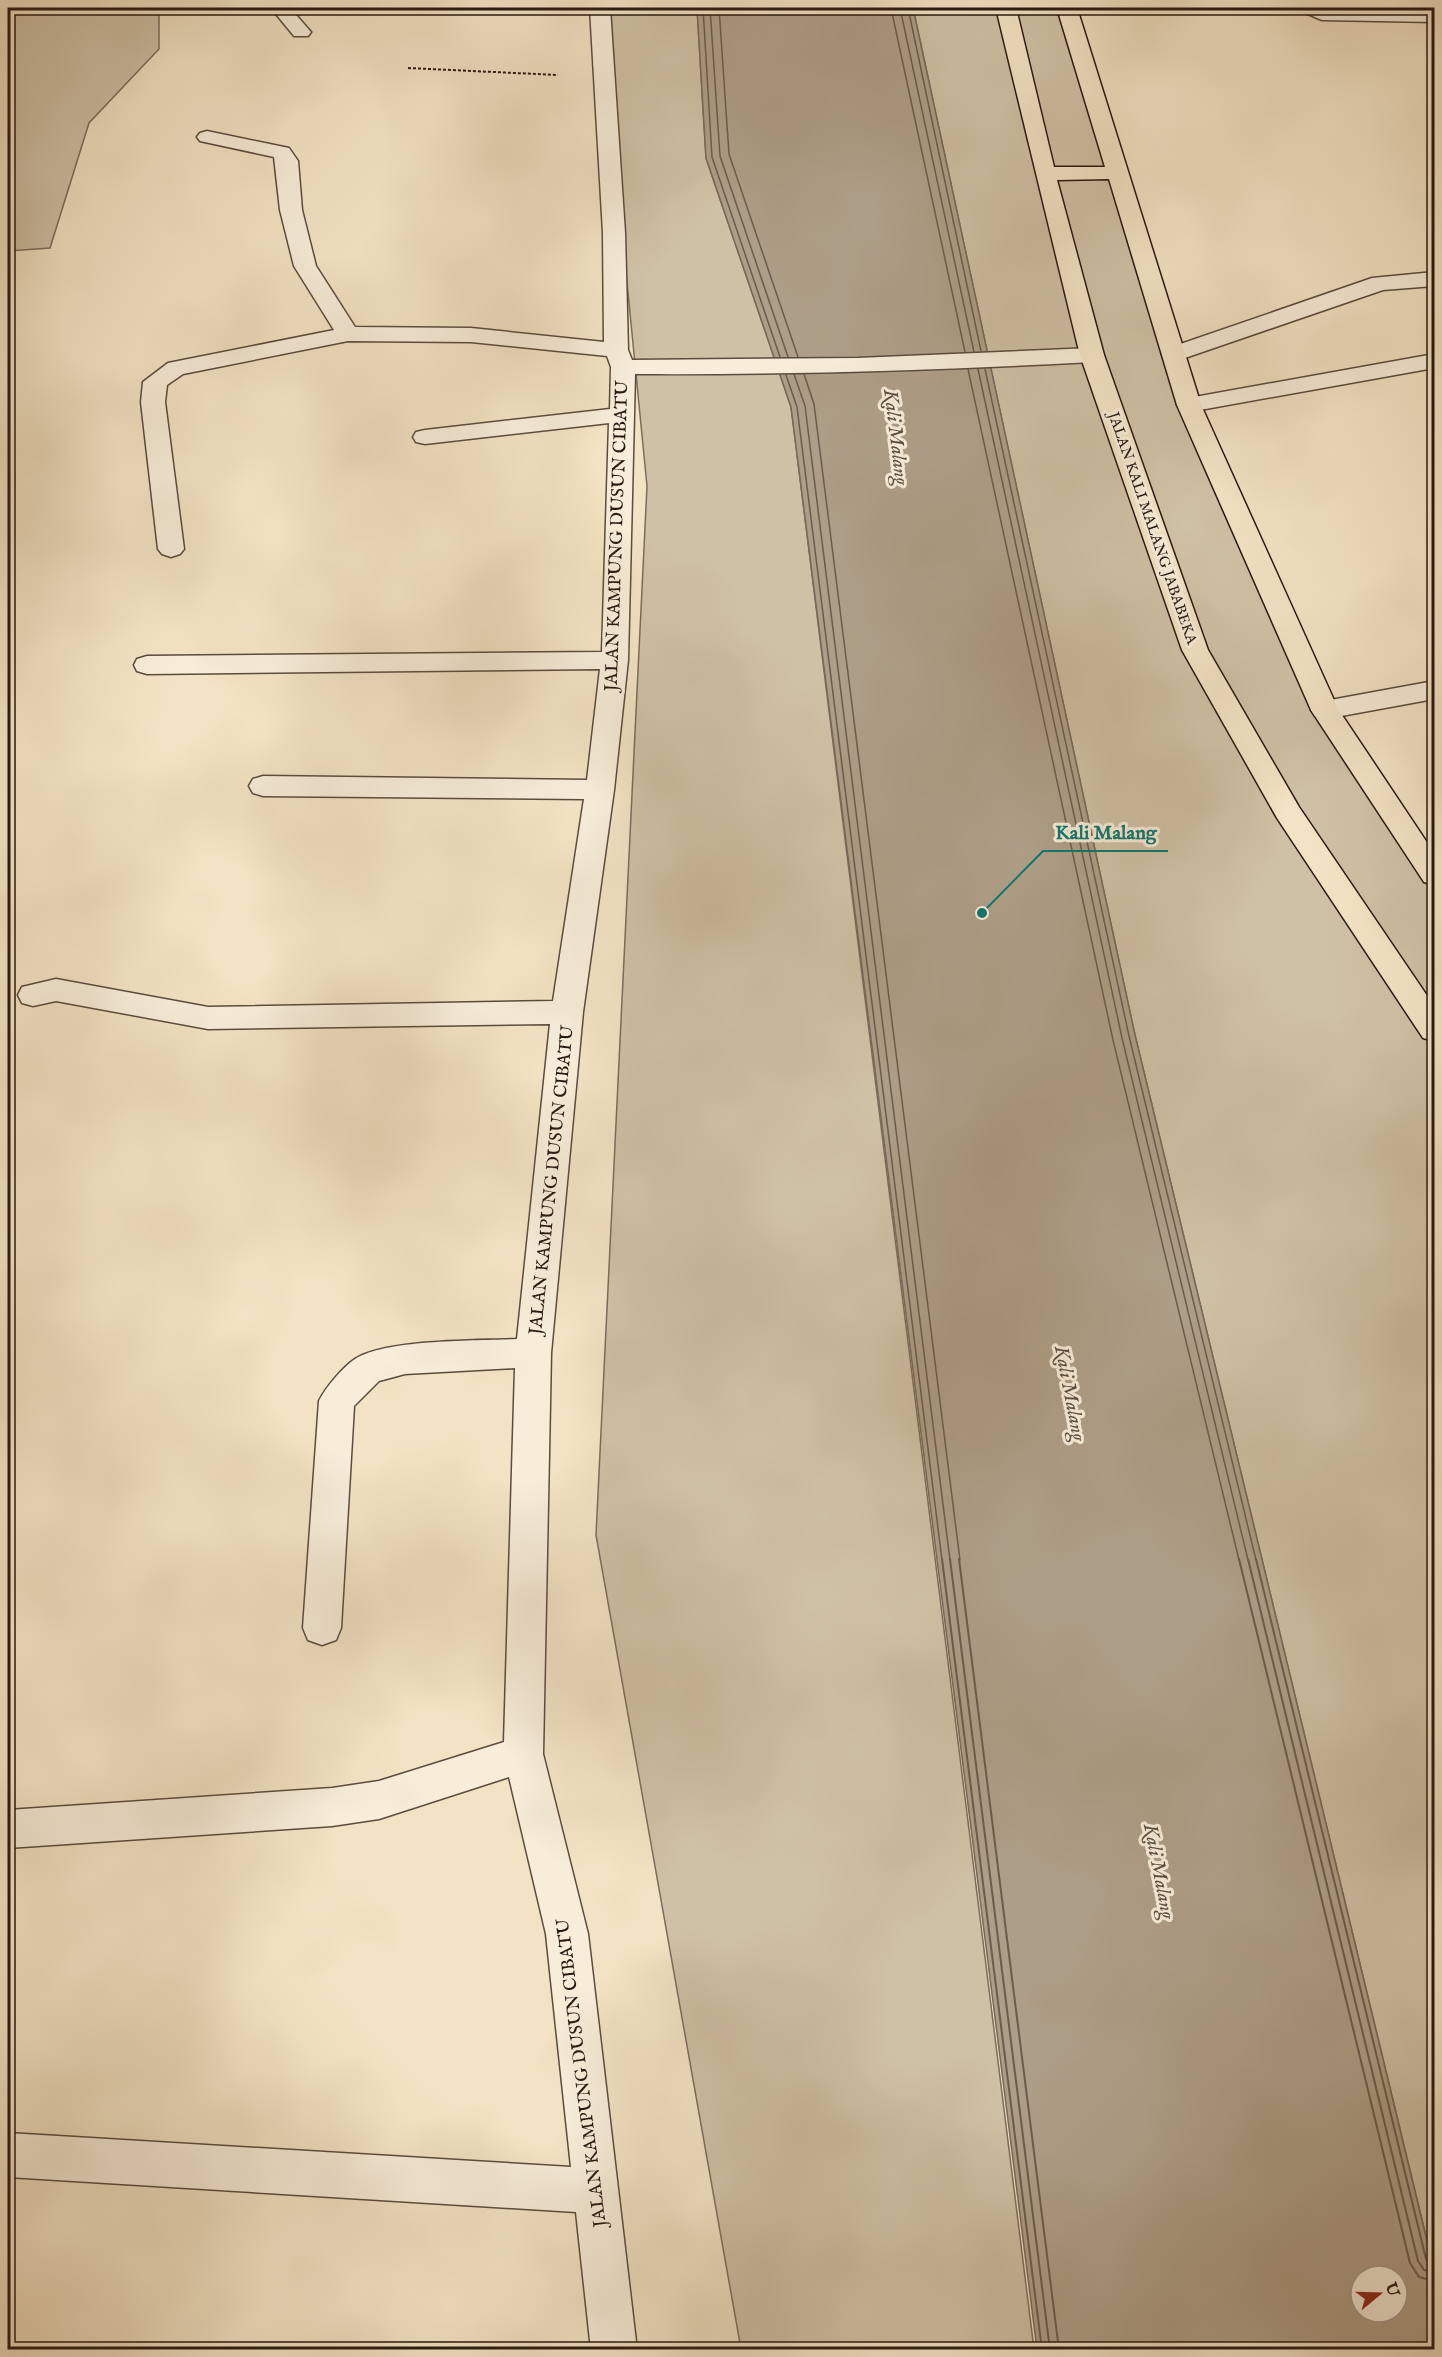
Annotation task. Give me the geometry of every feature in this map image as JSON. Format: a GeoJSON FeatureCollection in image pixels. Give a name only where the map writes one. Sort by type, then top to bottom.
{"type":"FeatureCollection","features":[{"type":"Feature","properties":{"kind":"main road","name":"JALAN KALI MALANG JABABEKA"},"geometry":{"type":"LineString","coordinates":[[1006,8],[1045,174],[1092,355],[1195,650],[1287,811],[1434,1029]]}},
{"type":"Feature","properties":{"kind":"main road"},"geometry":{"type":"LineString","coordinates":[[1067,8],[1189,405],[1325,710],[1434,875]]}},
{"type":"Feature","properties":{"kind":"main road"},"geometry":{"type":"LineString","coordinates":[[1045,174],[1117,173]]}},
{"type":"Feature","properties":{"kind":"street"},"geometry":{"type":"LineString","coordinates":[[280,8],[302,32]]}},
{"type":"Feature","properties":{"kind":"street","name":"JALAN KAMPUNG DUSUN CIBATU"},"geometry":{"type":"LineString","coordinates":[[600,8],[614,233],[621,415],[615,660],[600,790],[567,1012],[533,1353],[523,1755],[567,1934],[614,2349]]}},
{"type":"Feature","properties":{"kind":"street"},"geometry":{"type":"LineString","coordinates":[[1310,8],[1322,14],[1434,16]]}},
{"type":"Feature","properties":{"kind":"street"},"geometry":{"type":"LineString","coordinates":[[207,137],[282,152],[287,161],[291,210],[306,266],[348,334]]}},
{"type":"Feature","properties":{"kind":"street"},"geometry":{"type":"LineString","coordinates":[[1174,354],[1380,283],[1434,279]]}},
{"type":"Feature","properties":{"kind":"street"},"geometry":{"type":"LineString","coordinates":[[171,549],[153,402],[155,382],[176,368],[348,334],[471,334],[619,358],[766,368],[981,362],[1092,355]]}},
{"type":"Feature","properties":{"kind":"street"},"geometry":{"type":"LineString","coordinates":[[1189,405],[1434,361]]}},
{"type":"Feature","properties":{"kind":"street"},"geometry":{"type":"LineString","coordinates":[[425,437],[621,415]]}},
{"type":"Feature","properties":{"kind":"street"},"geometry":{"type":"LineString","coordinates":[[147,665],[615,660]]}},
{"type":"Feature","properties":{"kind":"street"},"geometry":{"type":"LineString","coordinates":[[1325,710],[1434,690]]}},
{"type":"Feature","properties":{"kind":"street"},"geometry":{"type":"LineString","coordinates":[[263,786],[600,790]]}},
{"type":"Feature","properties":{"kind":"street"},"geometry":{"type":"LineString","coordinates":[[33,996],[56,990],[208,1018],[567,1012]]}},
{"type":"Feature","properties":{"kind":"street"},"geometry":{"type":"LineString","coordinates":[[322,1628],[338,1401],[368,1369],[405,1359],[533,1353]]}},
{"type":"Feature","properties":{"kind":"street"},"geometry":{"type":"LineString","coordinates":[[8,1829],[332,1807],[379,1800],[523,1755]]}},
{"type":"Feature","properties":{"kind":"street"},"geometry":{"type":"LineString","coordinates":[[8,2156],[595,2191]]}},
{"type":"Feature","properties":{"kind":"path"},"geometry":{"type":"LineString","coordinates":[[408,68],[604,76]]}},
{"type":"Feature","properties":{"kind":"shaded area"},"geometry":{"type":"Polygon","coordinates":[[[8,8],[159,8],[159,49],[89,123],[50,248],[8,251],[8,8]]]}},
{"type":"Feature","properties":{"kind":"shaded area"},"geometry":{"type":"Polygon","coordinates":[[[600,8],[697,8],[706,158],[791,407],[1034,2349],[741,2349],[596,1535],[647,486],[600,8]]]}},
{"type":"Feature","properties":{"kind":"shaded area"},"geometry":{"type":"Polygon","coordinates":[[[913,8],[1067,8],[1174,354],[1325,710],[1434,866],[1434,2269],[1135,1035],[913,8]]]}},
{"type":"Feature","properties":{"kind":"water"},"geometry":{"type":"Polygon","coordinates":[[[697,8],[913,8],[1135,1035],[1434,2270],[1434,2349],[1037,2349],[791,407],[706,158],[697,8]]]}},
{"type":"Feature","properties":{"kind":"place","name":"Kali Malang"},"geometry":{"type":"Point","coordinates":[982,913]}}]}
